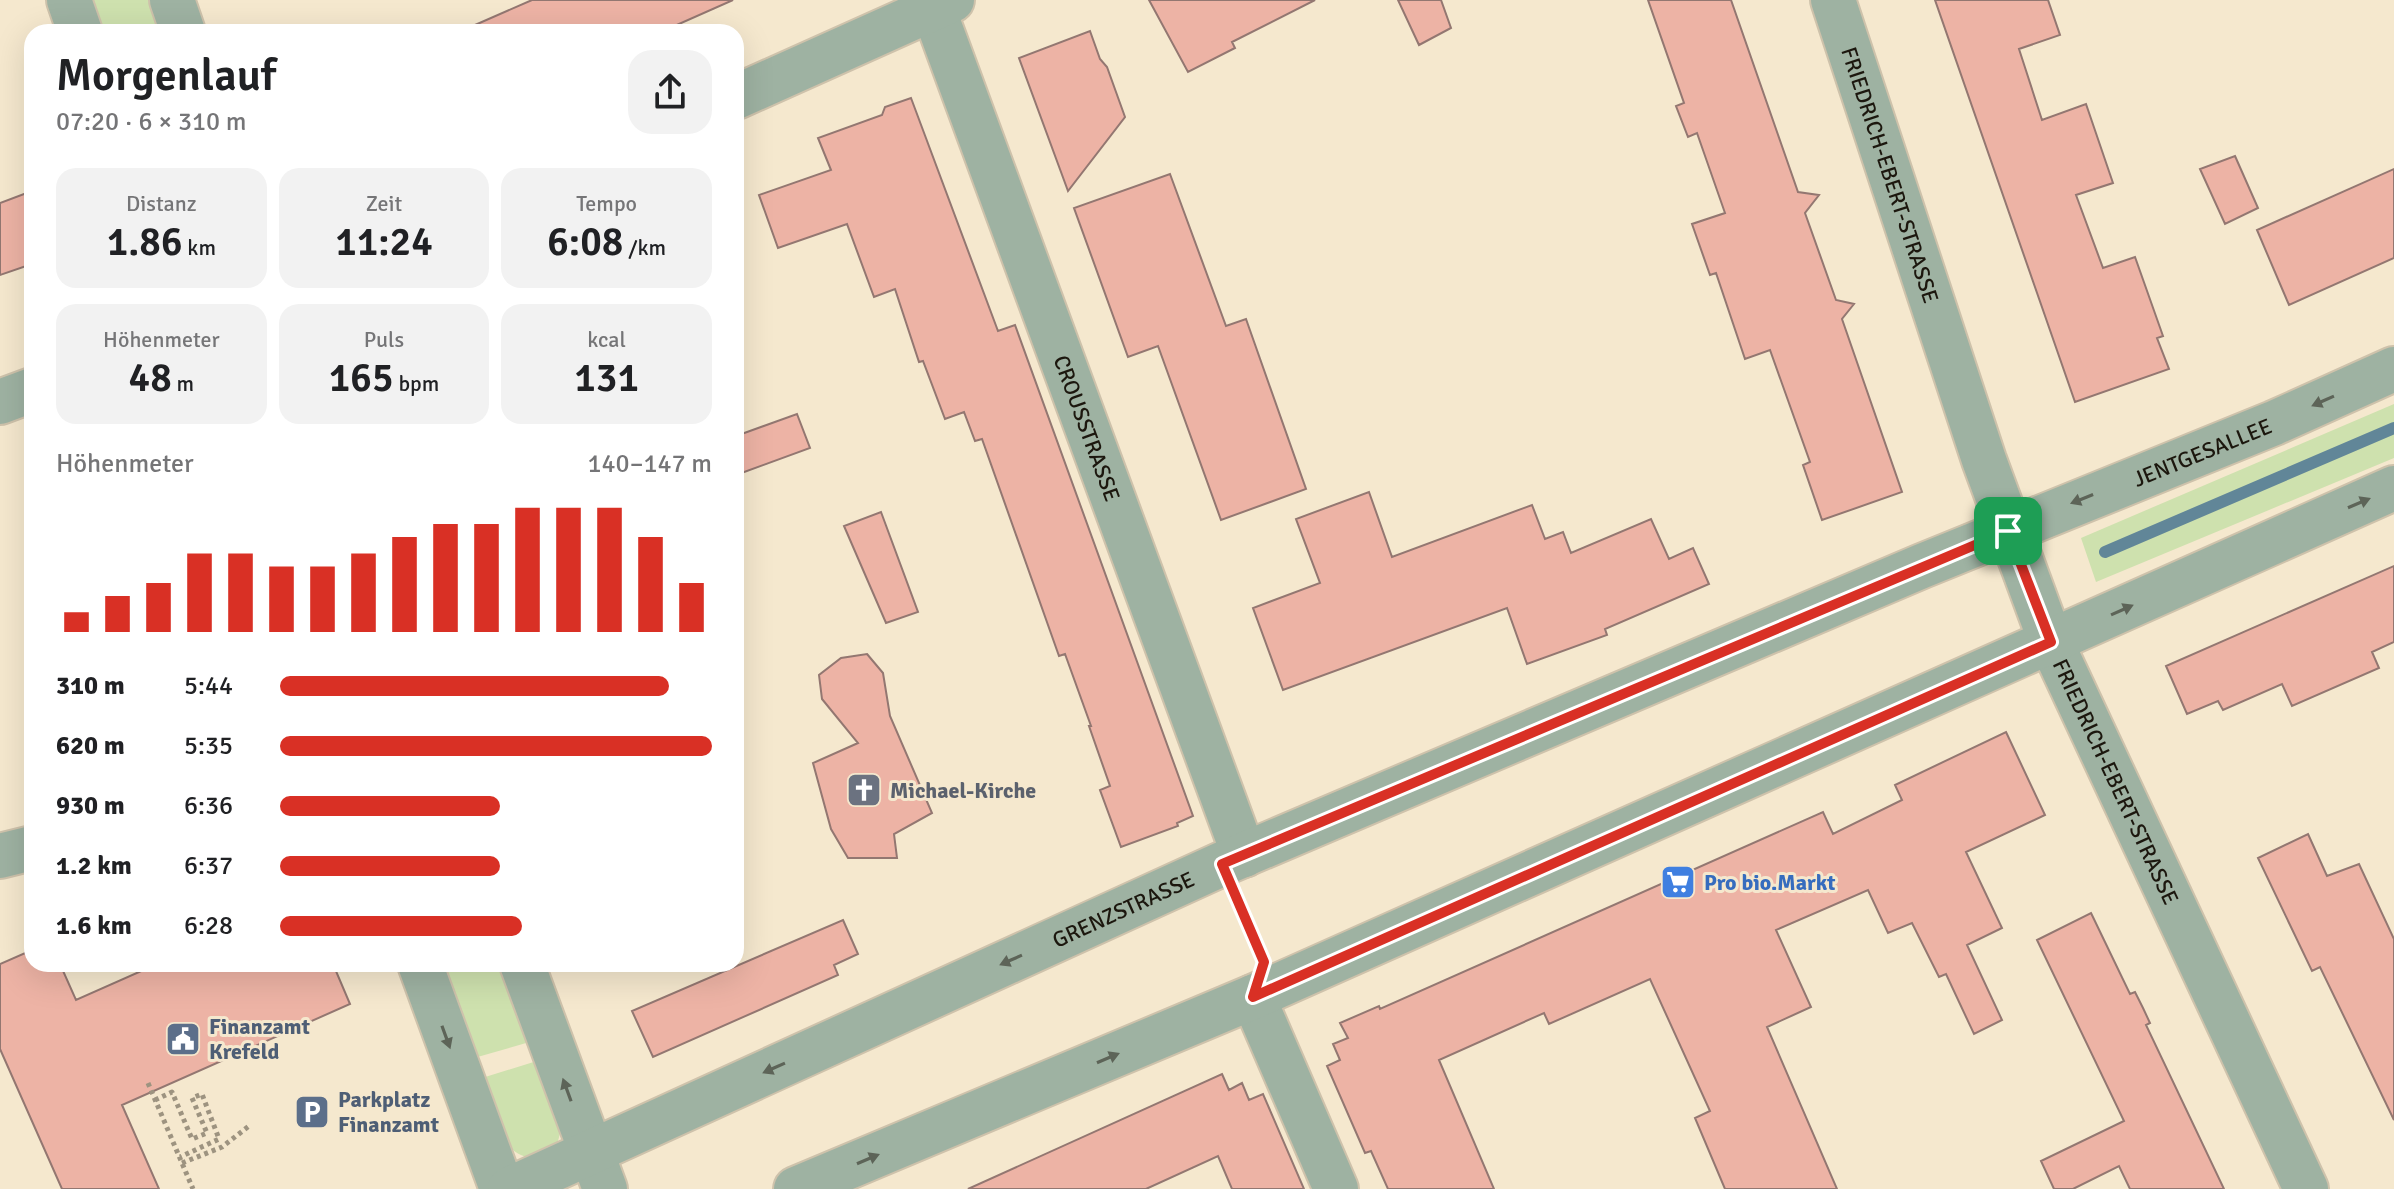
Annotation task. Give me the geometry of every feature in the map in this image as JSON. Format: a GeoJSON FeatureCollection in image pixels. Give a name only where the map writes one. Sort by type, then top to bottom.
{"type":"FeatureCollection","features":[{"type":"Feature","properties":{"kind":"street"},"geometry":{"type":"LineString","coordinates":[[69,0],[77,24]]}},
{"type":"Feature","properties":{"kind":"street"},"geometry":{"type":"LineString","coordinates":[[172,0],[180,24]]}},
{"type":"Feature","properties":{"kind":"street","name":"FRIEDRICH-EBERT-STRASSE"},"geometry":{"type":"LineString","coordinates":[[1833,0],[2008,531],[2051,642],[2306,1189]]}},
{"type":"Feature","properties":{"kind":"street"},"geometry":{"type":"LineString","coordinates":[[744,93],[938,3]]}},
{"type":"Feature","properties":{"kind":"street","name":"CROUSSTRASSE"},"geometry":{"type":"LineString","coordinates":[[938,3],[1233,859]]}},
{"type":"Feature","properties":{"kind":"street","name":"JENTGESALLEE"},"geometry":{"type":"LineString","coordinates":[[2008,531],[2274,423],[2394,369]]}},
{"type":"Feature","properties":{"kind":"street"},"geometry":{"type":"LineString","coordinates":[[0,402],[24,393]]}},
{"type":"Feature","properties":{"kind":"street"},"geometry":{"type":"LineString","coordinates":[[796,1189],[1253,997],[2394,488]]}},
{"type":"Feature","properties":{"kind":"street","name":"GRENZSTRASSE"},"geometry":{"type":"LineString","coordinates":[[510,1189],[597,1170],[1233,859],[2008,531]]}},
{"type":"Feature","properties":{"kind":"street"},"geometry":{"type":"LineString","coordinates":[[0,856],[24,850]]}},
{"type":"Feature","properties":{"kind":"street"},"geometry":{"type":"LineString","coordinates":[[423,972],[502,1189]]}},
{"type":"Feature","properties":{"kind":"street"},"geometry":{"type":"LineString","coordinates":[[525,972],[597,1170]]}},
{"type":"Feature","properties":{"kind":"street"},"geometry":{"type":"LineString","coordinates":[[1253,997],[1336,1189]]}},
{"type":"Feature","properties":{"kind":"path"},"geometry":{"type":"LineString","coordinates":[[1233,859],[1264,962],[1253,997]]}},
{"type":"Feature","properties":{"kind":"path"},"geometry":{"type":"LineString","coordinates":[[148,1083],[193,1189]]}},
{"type":"Feature","properties":{"kind":"path"},"geometry":{"type":"LineString","coordinates":[[155,1100],[172,1092],[192,1139],[207,1133],[192,1098],[202,1094],[219,1139],[181,1160]]}},
{"type":"Feature","properties":{"kind":"path"},"geometry":{"type":"LineString","coordinates":[[181,1160],[222,1147],[249,1126]]}},
{"type":"Feature","properties":{"kind":"green space"},"geometry":{"type":"Polygon","coordinates":[[[88,0],[153,0],[161,24],[97,24],[88,0]]]}},
{"type":"Feature","properties":{"kind":"green space"},"geometry":{"type":"Polygon","coordinates":[[[2394,404],[2394,458],[2096,582],[2081,538],[2394,404]]]}},
{"type":"Feature","properties":{"kind":"green space"},"geometry":{"type":"Polygon","coordinates":[[[443,972],[508,972],[533,1041],[474,1058],[443,972]]]}},
{"type":"Feature","properties":{"kind":"green space"},"geometry":{"type":"Polygon","coordinates":[[[540,1060],[555,1100],[560,1129],[558,1142],[551,1151],[530,1157],[516,1152],[505,1140],[482,1078],[540,1060]]]}},
{"type":"Feature","properties":{"kind":"building"},"geometry":{"type":"Polygon","coordinates":[[[532,0],[733,0],[679,24],[477,24],[532,0]]]}},
{"type":"Feature","properties":{"kind":"building"},"geometry":{"type":"Polygon","coordinates":[[[1149,0],[1315,0],[1232,42],[1235,48],[1188,72],[1149,0]]]}},
{"type":"Feature","properties":{"kind":"building"},"geometry":{"type":"Polygon","coordinates":[[[1398,0],[1441,0],[1451,28],[1419,45],[1398,0]]]}},
{"type":"Feature","properties":{"kind":"building"},"geometry":{"type":"Polygon","coordinates":[[[1648,0],[1731,0],[1798,192],[1819,195],[1805,213],[1836,300],[1854,304],[1842,319],[1902,492],[1822,520],[1803,465],[1810,462],[1770,350],[1745,359],[1716,273],[1710,275],[1692,224],[1725,213],[1697,133],[1688,137],[1676,106],[1684,103],[1648,0]]]}},
{"type":"Feature","properties":{"kind":"building"},"geometry":{"type":"Polygon","coordinates":[[[1935,0],[2048,0],[2060,35],[2019,49],[2042,120],[2086,104],[2113,183],[2076,195],[2103,268],[2135,257],[2163,336],[2157,338],[2169,369],[2075,402],[1935,0]]]}},
{"type":"Feature","properties":{"kind":"building"},"geometry":{"type":"Polygon","coordinates":[[[1090,31],[1125,117],[1068,191],[1019,58],[1090,31]]]}},
{"type":"Feature","properties":{"kind":"building"},"geometry":{"type":"Polygon","coordinates":[[[911,98],[998,331],[1015,325],[1193,816],[1177,823],[1178,826],[1121,847],[1100,790],[1110,786],[1091,726],[1065,654],[1059,656],[982,439],[975,441],[964,412],[945,419],[923,361],[919,362],[895,289],[874,297],[847,224],[778,248],[759,195],[831,170],[818,138],[882,115],[885,107],[911,98]]]}},
{"type":"Feature","properties":{"kind":"building"},"geometry":{"type":"Polygon","coordinates":[[[2235,156],[2258,208],[2225,224],[2200,169],[2235,156]]]}},
{"type":"Feature","properties":{"kind":"building"},"geometry":{"type":"Polygon","coordinates":[[[2394,169],[2394,258],[2289,305],[2257,230],[2394,169]]]}},
{"type":"Feature","properties":{"kind":"building"},"geometry":{"type":"Polygon","coordinates":[[[1170,174],[1226,326],[1246,319],[1306,489],[1221,520],[1158,346],[1128,357],[1074,208],[1170,174]]]}},
{"type":"Feature","properties":{"kind":"building"},"geometry":{"type":"Polygon","coordinates":[[[24,194],[24,267],[0,275],[0,203],[24,194]]]}},
{"type":"Feature","properties":{"kind":"building"},"geometry":{"type":"Polygon","coordinates":[[[797,414],[810,448],[744,472],[744,433],[797,414]]]}},
{"type":"Feature","properties":{"kind":"building"},"geometry":{"type":"Polygon","coordinates":[[[1369,492],[1392,557],[1532,505],[1545,539],[1563,532],[1571,553],[1651,519],[1669,559],[1693,548],[1709,584],[1605,629],[1607,635],[1527,664],[1507,608],[1283,690],[1253,608],[1320,583],[1296,519],[1369,492]]]}},
{"type":"Feature","properties":{"kind":"building"},"geometry":{"type":"Polygon","coordinates":[[[881,512],[918,612],[886,623],[844,526],[881,512]]]}},
{"type":"Feature","properties":{"kind":"building"},"geometry":{"type":"Polygon","coordinates":[[[2394,566],[2394,642],[2372,652],[2379,668],[2292,706],[2282,684],[2223,710],[2218,701],[2187,714],[2166,666],[2394,566]]]}},
{"type":"Feature","properties":{"kind":"building"},"geometry":{"type":"Polygon","coordinates":[[[867,654],[883,673],[890,716],[932,813],[894,834],[897,858],[848,858],[831,829],[813,763],[858,743],[822,699],[819,675],[841,658],[867,654]]]}},
{"type":"Feature","properties":{"kind":"building"},"geometry":{"type":"Polygon","coordinates":[[[2006,732],[2045,815],[1966,852],[2002,928],[1967,945],[2002,1020],[1974,1034],[1946,974],[1939,977],[1912,923],[1888,933],[1868,890],[1776,930],[1811,1007],[1767,1027],[1837,1189],[1725,1189],[1695,1118],[1710,1111],[1650,979],[1549,1024],[1544,1013],[1439,1060],[1494,1189],[1388,1189],[1371,1151],[1365,1153],[1327,1066],[1340,1060],[1333,1044],[1348,1038],[1340,1023],[1379,1006],[1380,1009],[1823,812],[1833,834],[1902,800],[1895,785],[2006,732]]]}},
{"type":"Feature","properties":{"kind":"building"},"geometry":{"type":"Polygon","coordinates":[[[2308,834],[2327,876],[2359,864],[2394,939],[2394,1120],[2320,967],[2312,971],[2258,858],[2308,834]]]}},
{"type":"Feature","properties":{"kind":"building"},"geometry":{"type":"Polygon","coordinates":[[[2091,913],[2130,994],[2135,992],[2143,1008],[2150,1023],[2146,1025],[2224,1189],[2130,1189],[2119,1166],[2073,1189],[2054,1189],[2041,1161],[2124,1121],[2037,940],[2091,913]]]}},
{"type":"Feature","properties":{"kind":"building"},"geometry":{"type":"Polygon","coordinates":[[[843,920],[858,954],[834,965],[838,975],[653,1057],[632,1011],[722,972],[744,972],[744,963],[843,920]]]}},
{"type":"Feature","properties":{"kind":"building"},"geometry":{"type":"Polygon","coordinates":[[[24,954],[24,972],[64,972],[76,1000],[139,972],[336,972],[350,1004],[122,1105],[159,1189],[62,1189],[0,1049],[0,964],[24,954]]]}},
{"type":"Feature","properties":{"kind":"building"},"geometry":{"type":"Polygon","coordinates":[[[1222,1074],[1229,1090],[1242,1083],[1249,1100],[1263,1094],[1304,1189],[1232,1189],[1218,1156],[1146,1189],[968,1189],[1222,1074]]]}},
{"type":"Feature","properties":{"kind":"waterway"},"geometry":{"type":"LineString","coordinates":[[2105,552],[2394,428]]}},
{"type":"Feature","properties":{"kind":"place","name":"Michael-Kirche"},"geometry":{"type":"Point","coordinates":[864,790]}},
{"type":"Feature","properties":{"kind":"place","name":"Pro bio.Markt"},"geometry":{"type":"Point","coordinates":[1678,882]}},
{"type":"Feature","properties":{"kind":"place","name":"Finanzamt Krefeld"},"geometry":{"type":"Point","coordinates":[183,1039]}},
{"type":"Feature","properties":{"kind":"place","name":"Parkplatz Finanzamt"},"geometry":{"type":"Point","coordinates":[312,1112]}},
{"type":"Feature","properties":{"kind":"route"},"geometry":{"type":"LineString","coordinates":[[2008,531],[2051,642],[1253,997],[1264,962],[1222,864],[2008,531]]}}]}
